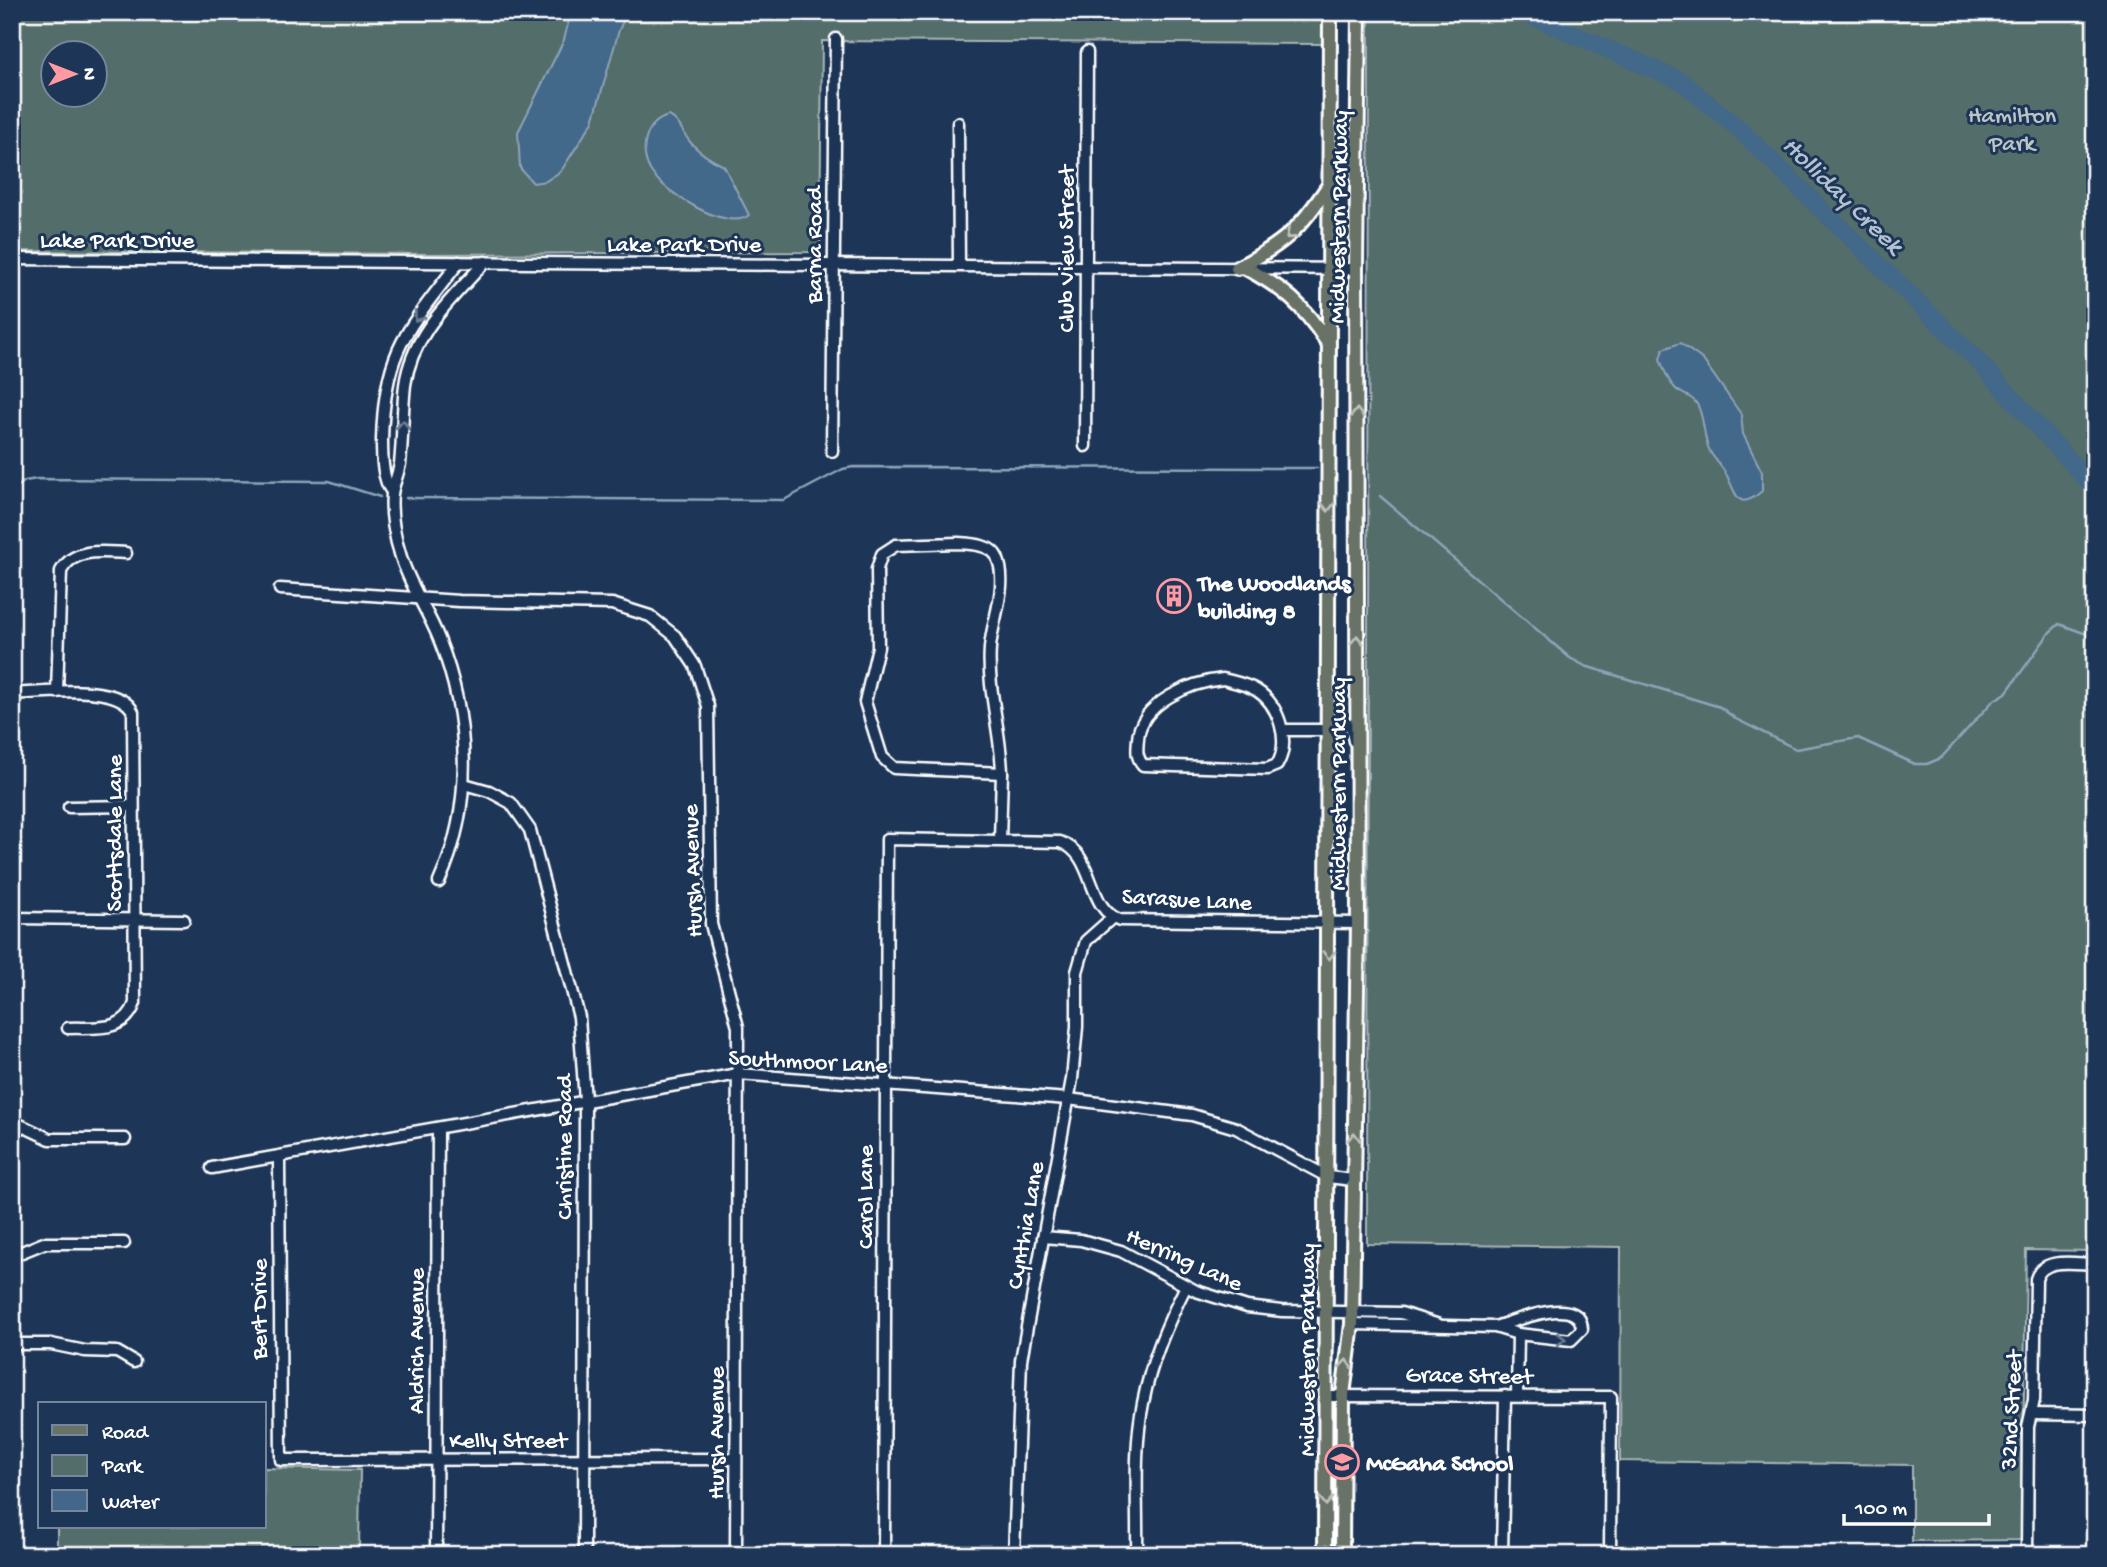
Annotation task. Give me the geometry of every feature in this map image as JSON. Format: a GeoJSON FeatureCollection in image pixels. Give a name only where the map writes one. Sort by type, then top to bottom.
{"type":"FeatureCollection","features":[{"type":"Feature","properties":{"kind":"main road","name":"Midwestern Parkway"},"geometry":{"type":"LineString","coordinates":[[1325,1555],[1330,12]]}},
{"type":"Feature","properties":{"kind":"main road","name":"Midwestern Parkway"},"geometry":{"type":"LineString","coordinates":[[1342,1555],[1343,1395],[1352,1324],[1358,923],[1356,269],[1359,12]]}},
{"type":"Feature","properties":{"kind":"main road"},"geometry":{"type":"LineString","coordinates":[[1242,268],[1283,242],[1306,220],[1329,185]]}},
{"type":"Feature","properties":{"kind":"main road"},"geometry":{"type":"LineString","coordinates":[[1242,268],[1280,286],[1307,312],[1328,344]]}},
{"type":"Feature","properties":{"kind":"street","name":"Barna Road"},"geometry":{"type":"LineString","coordinates":[[832,451],[836,39]]}},
{"type":"Feature","properties":{"kind":"street","name":"Club View Street"},"geometry":{"type":"LineString","coordinates":[[1085,446],[1087,52]]}},
{"type":"Feature","properties":{"kind":"street"},"geometry":{"type":"LineString","coordinates":[[958,123],[959,265]]}},
{"type":"Feature","properties":{"kind":"street","name":"Lake Park Drive"},"geometry":{"type":"LineString","coordinates":[[12,259],[1356,269]]}},
{"type":"Feature","properties":{"kind":"street"},"geometry":{"type":"LineString","coordinates":[[392,492],[387,486],[382,453],[387,377],[406,332],[459,262]]}},
{"type":"Feature","properties":{"kind":"street"},"geometry":{"type":"LineString","coordinates":[[439,882],[455,840],[464,784],[461,721],[455,684],[439,637],[401,558],[393,521],[392,492],[400,463],[405,385],[414,351],[437,314],[485,262]]}},
{"type":"Feature","properties":{"kind":"street"},"geometry":{"type":"LineString","coordinates":[[1000,840],[1002,773],[990,651],[1000,590],[998,558],[988,548],[973,544],[896,545],[889,548],[882,554],[877,569],[878,647],[864,702],[882,757],[894,768],[1002,773]]}},
{"type":"Feature","properties":{"kind":"street"},"geometry":{"type":"LineString","coordinates":[[57,692],[61,570],[75,556],[89,552],[126,552]]}},
{"type":"Feature","properties":{"kind":"street","name":"Hursh Avenue"},"geometry":{"type":"LineString","coordinates":[[280,589],[418,598],[586,603],[634,609],[650,616],[675,636],[695,666],[708,706],[710,924],[735,1013],[738,1074],[736,1555]]}},
{"type":"Feature","properties":{"kind":"street"},"geometry":{"type":"LineString","coordinates":[[1223,679],[1253,688],[1272,705],[1282,730],[1281,758],[1277,765],[1266,769],[1150,768],[1143,765],[1137,752],[1141,722],[1147,713],[1191,685],[1208,680],[1223,679]]}},
{"type":"Feature","properties":{"kind":"street","name":"Scottsdale Lane"},"geometry":{"type":"LineString","coordinates":[[12,694],[57,692],[115,695],[130,706],[135,721],[135,1003],[132,1012],[120,1025],[68,1028]]}},
{"type":"Feature","properties":{"kind":"street"},"geometry":{"type":"LineString","coordinates":[[1282,730],[1350,724],[1358,787]]}},
{"type":"Feature","properties":{"kind":"street","name":"Christine Road"},"geometry":{"type":"LineString","coordinates":[[464,784],[489,791],[511,803],[530,830],[579,1017],[585,1101],[584,1555]]}},
{"type":"Feature","properties":{"kind":"street"},"geometry":{"type":"LineString","coordinates":[[69,807],[133,806]]}},
{"type":"Feature","properties":{"kind":"street","name":"Sarasue Lane"},"geometry":{"type":"LineString","coordinates":[[887,839],[1045,840],[1068,845],[1082,859],[1102,905],[1112,917],[1130,921],[1358,923]]}},
{"type":"Feature","properties":{"kind":"street","name":"Carol Lane"},"geometry":{"type":"LineString","coordinates":[[884,1555],[887,839]]}},
{"type":"Feature","properties":{"kind":"street","name":"Cynthia Lane"},"geometry":{"type":"LineString","coordinates":[[1014,1555],[1021,1360],[1076,1048],[1077,972],[1086,940],[1112,917]]}},
{"type":"Feature","properties":{"kind":"street"},"geometry":{"type":"LineString","coordinates":[[12,918],[184,920]]}},
{"type":"Feature","properties":{"kind":"street","name":"Southmoor Lane"},"geometry":{"type":"LineString","coordinates":[[212,1168],[738,1074],[1068,1100],[1192,1115],[1236,1128],[1328,1177],[1353,1180]]}},
{"type":"Feature","properties":{"kind":"street"},"geometry":{"type":"LineString","coordinates":[[12,1121],[50,1139],[125,1139]]}},
{"type":"Feature","properties":{"kind":"street","name":"Aldrich Avenue"},"geometry":{"type":"LineString","coordinates":[[436,1555],[438,1128]]}},
{"type":"Feature","properties":{"kind":"street","name":"Bert Drive"},"geometry":{"type":"LineString","coordinates":[[279,1157],[281,1460]]}},
{"type":"Feature","properties":{"kind":"street","name":"Herring Lane"},"geometry":{"type":"LineString","coordinates":[[1043,1237],[1081,1240],[1121,1251],[1186,1286],[1219,1300],[1258,1309],[1401,1313],[1439,1325]]}},
{"type":"Feature","properties":{"kind":"street"},"geometry":{"type":"LineString","coordinates":[[12,1256],[44,1243],[124,1243]]}},
{"type":"Feature","properties":{"kind":"street","name":"32nd Street"},"geometry":{"type":"LineString","coordinates":[[2027,1555],[2028,1427],[2032,1414],[2036,1279],[2042,1269],[2052,1264],[2095,1264]]}},
{"type":"Feature","properties":{"kind":"street"},"geometry":{"type":"LineString","coordinates":[[1137,1555],[1137,1467],[1142,1404],[1163,1332],[1186,1286]]}},
{"type":"Feature","properties":{"kind":"street"},"geometry":{"type":"LineString","coordinates":[[1352,1324],[1495,1327],[1518,1334],[1571,1340],[1582,1329],[1577,1314],[1568,1311],[1534,1315],[1495,1327]]}},
{"type":"Feature","properties":{"kind":"street"},"geometry":{"type":"LineString","coordinates":[[1517,1396],[1518,1334]]}},
{"type":"Feature","properties":{"kind":"street"},"geometry":{"type":"LineString","coordinates":[[12,1344],[51,1344],[85,1351],[117,1352],[134,1362]]}},
{"type":"Feature","properties":{"kind":"street","name":"Grace Street"},"geometry":{"type":"LineString","coordinates":[[1326,1396],[1611,1397],[1610,1555]]}},
{"type":"Feature","properties":{"kind":"street"},"geometry":{"type":"LineString","coordinates":[[1502,1555],[1505,1396]]}},
{"type":"Feature","properties":{"kind":"street"},"geometry":{"type":"LineString","coordinates":[[2032,1414],[2095,1415]]}},
{"type":"Feature","properties":{"kind":"street","name":"Kelly Street"},"geometry":{"type":"LineString","coordinates":[[281,1460],[735,1459]]}},
{"type":"Feature","properties":{"kind":"green space"},"geometry":{"type":"Polygon","coordinates":[[[12,12],[1323,12],[1323,44],[822,41],[820,252],[431,254],[12,251],[12,12]]]}},
{"type":"Feature","properties":{"kind":"green space","name":"Hamilton Park"},"geometry":{"type":"Polygon","coordinates":[[[1369,12],[2095,12],[2095,1251],[2026,1250],[2022,1540],[1912,1541],[1912,1465],[1620,1461],[1621,1247],[1367,1244],[1369,12]]]}},
{"type":"Feature","properties":{"kind":"green space"},"geometry":{"type":"Polygon","coordinates":[[[266,1468],[360,1470],[359,1555],[57,1555],[57,1528],[266,1528],[266,1468]]]}},
{"type":"Feature","properties":{"kind":"water"},"geometry":{"type":"Polygon","coordinates":[[[571,12],[627,12],[619,30],[593,121],[561,171],[546,181],[533,183],[520,168],[518,132],[564,40],[571,12]]]}},
{"type":"Feature","properties":{"kind":"water"},"geometry":{"type":"Polygon","coordinates":[[[669,116],[699,150],[724,166],[749,215],[739,219],[727,219],[713,215],[683,200],[652,173],[645,157],[646,139],[654,125],[669,116]]]}},
{"type":"Feature","properties":{"kind":"water"},"geometry":{"type":"Polygon","coordinates":[[[1680,343],[1703,360],[1741,414],[1743,434],[1762,472],[1762,491],[1753,498],[1738,498],[1724,470],[1709,451],[1697,404],[1675,388],[1666,374],[1660,359],[1663,349],[1680,343]]]}},
{"type":"Feature","properties":{"kind":"waterway","name":"Holliday Creek"},"geometry":{"type":"LineString","coordinates":[[1505,12],[1527,14],[1681,81],[1739,129],[1979,362],[2095,489]]}},
{"type":"Feature","properties":{"kind":"waterway"},"geometry":{"type":"LineString","coordinates":[[406,498],[784,500],[843,469],[853,467],[1317,468]]}},
{"type":"Feature","properties":{"kind":"waterway"},"geometry":{"type":"LineString","coordinates":[[12,491],[25,481],[37,479],[329,481],[380,497]]}},
{"type":"Feature","properties":{"kind":"waterway"},"geometry":{"type":"LineString","coordinates":[[1380,496],[1570,658],[1585,666],[1720,707],[1736,719],[1796,749],[1858,738],[1915,764],[1927,764],[1941,758],[1993,701],[2006,693],[2050,632],[2059,624],[2095,637]]}},
{"type":"Feature","properties":{"kind":"place","name":"The Woodlands building 8"},"geometry":{"type":"Point","coordinates":[1174,596]}},
{"type":"Feature","properties":{"kind":"place","name":"McGaha School"},"geometry":{"type":"Point","coordinates":[1342,1462]}}]}
